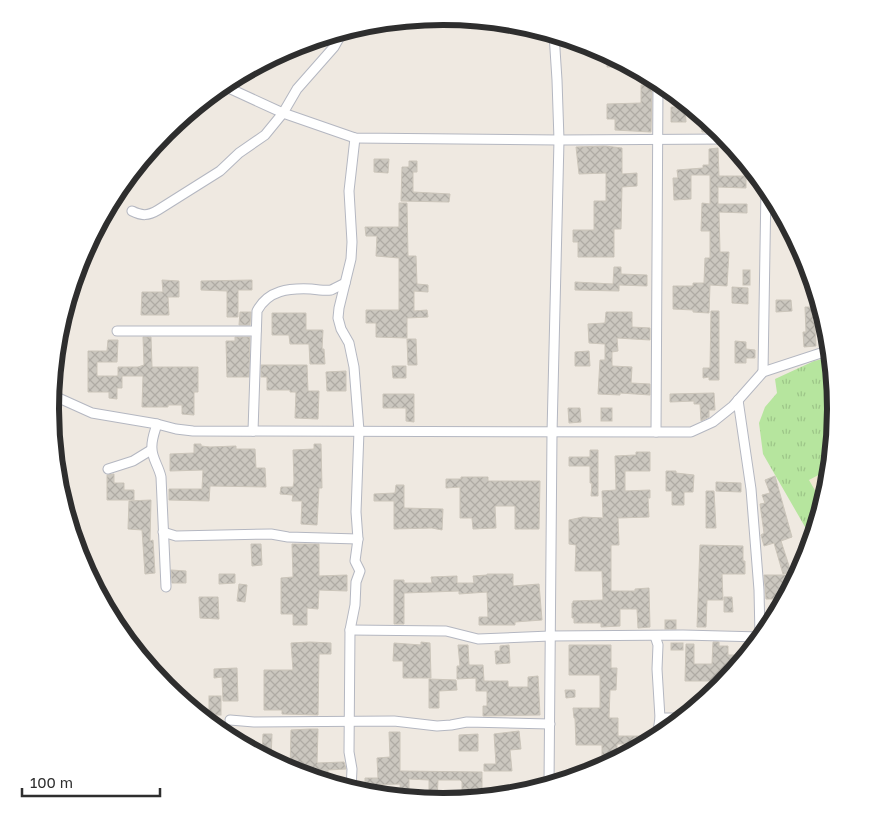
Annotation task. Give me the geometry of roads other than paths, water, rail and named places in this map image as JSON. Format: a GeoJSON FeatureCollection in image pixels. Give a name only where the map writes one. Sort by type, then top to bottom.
{"type":"FeatureCollection","features":[{"type":"Feature","properties":{"kind":"street"},"geometry":{"type":"LineString","coordinates":[[132,211],[140,215],[150,215],[175,201],[220,172],[239,153],[265,135],[283,113],[297,89],[334,47],[338,40]]}},
{"type":"Feature","properties":{"kind":"street"},"geometry":{"type":"LineString","coordinates":[[549,778],[552,432],[559,140],[558,80],[555,42]]}},
{"type":"Feature","properties":{"kind":"street"},"geometry":{"type":"LineString","coordinates":[[231,89],[283,113],[355,138],[717,139]]}},
{"type":"Feature","properties":{"kind":"street"},"geometry":{"type":"LineString","coordinates":[[656,432],[658,91]]}},
{"type":"Feature","properties":{"kind":"street"},"geometry":{"type":"LineString","coordinates":[[351,782],[352,769],[349,752],[350,630],[355,605],[356,582],[360,571],[355,561],[358,539],[356,512],[358,431],[354,368],[349,343],[341,329],[338,318],[338,308],[345,283],[352,242],[348,191],[355,138]]}},
{"type":"Feature","properties":{"kind":"street"},"geometry":{"type":"LineString","coordinates":[[763,372],[766,202]]}},
{"type":"Feature","properties":{"kind":"street"},"geometry":{"type":"LineString","coordinates":[[253,431],[257,311],[262,302],[268,297],[287,290],[332,290],[345,283]]}},
{"type":"Feature","properties":{"kind":"street"},"geometry":{"type":"LineString","coordinates":[[117,331],[256,331]]}},
{"type":"Feature","properties":{"kind":"street"},"geometry":{"type":"LineString","coordinates":[[59,398],[92,413],[193,431],[691,432],[713,422],[738,400],[763,372],[823,352]]}},
{"type":"Feature","properties":{"kind":"street"},"geometry":{"type":"LineString","coordinates":[[738,400],[751,489],[760,624]]}},
{"type":"Feature","properties":{"kind":"street"},"geometry":{"type":"LineString","coordinates":[[157,424],[152,441],[152,450],[161,477],[166,587]]}},
{"type":"Feature","properties":{"kind":"street"},"geometry":{"type":"LineString","coordinates":[[108,469],[134,460],[152,450]]}},
{"type":"Feature","properties":{"kind":"street"},"geometry":{"type":"LineString","coordinates":[[163,532],[176,536],[271,534],[288,537],[358,539]]}},
{"type":"Feature","properties":{"kind":"street"},"geometry":{"type":"LineString","coordinates":[[350,630],[446,631],[478,639],[550,636],[752,637]]}},
{"type":"Feature","properties":{"kind":"street"},"geometry":{"type":"LineString","coordinates":[[655,636],[658,645],[659,726]]}},
{"type":"Feature","properties":{"kind":"street"},"geometry":{"type":"LineString","coordinates":[[660,718],[671,718]]}},
{"type":"Feature","properties":{"kind":"street"},"geometry":{"type":"LineString","coordinates":[[230,720],[254,722],[394,721],[437,726],[451,726],[467,722],[550,724]]}}]}
